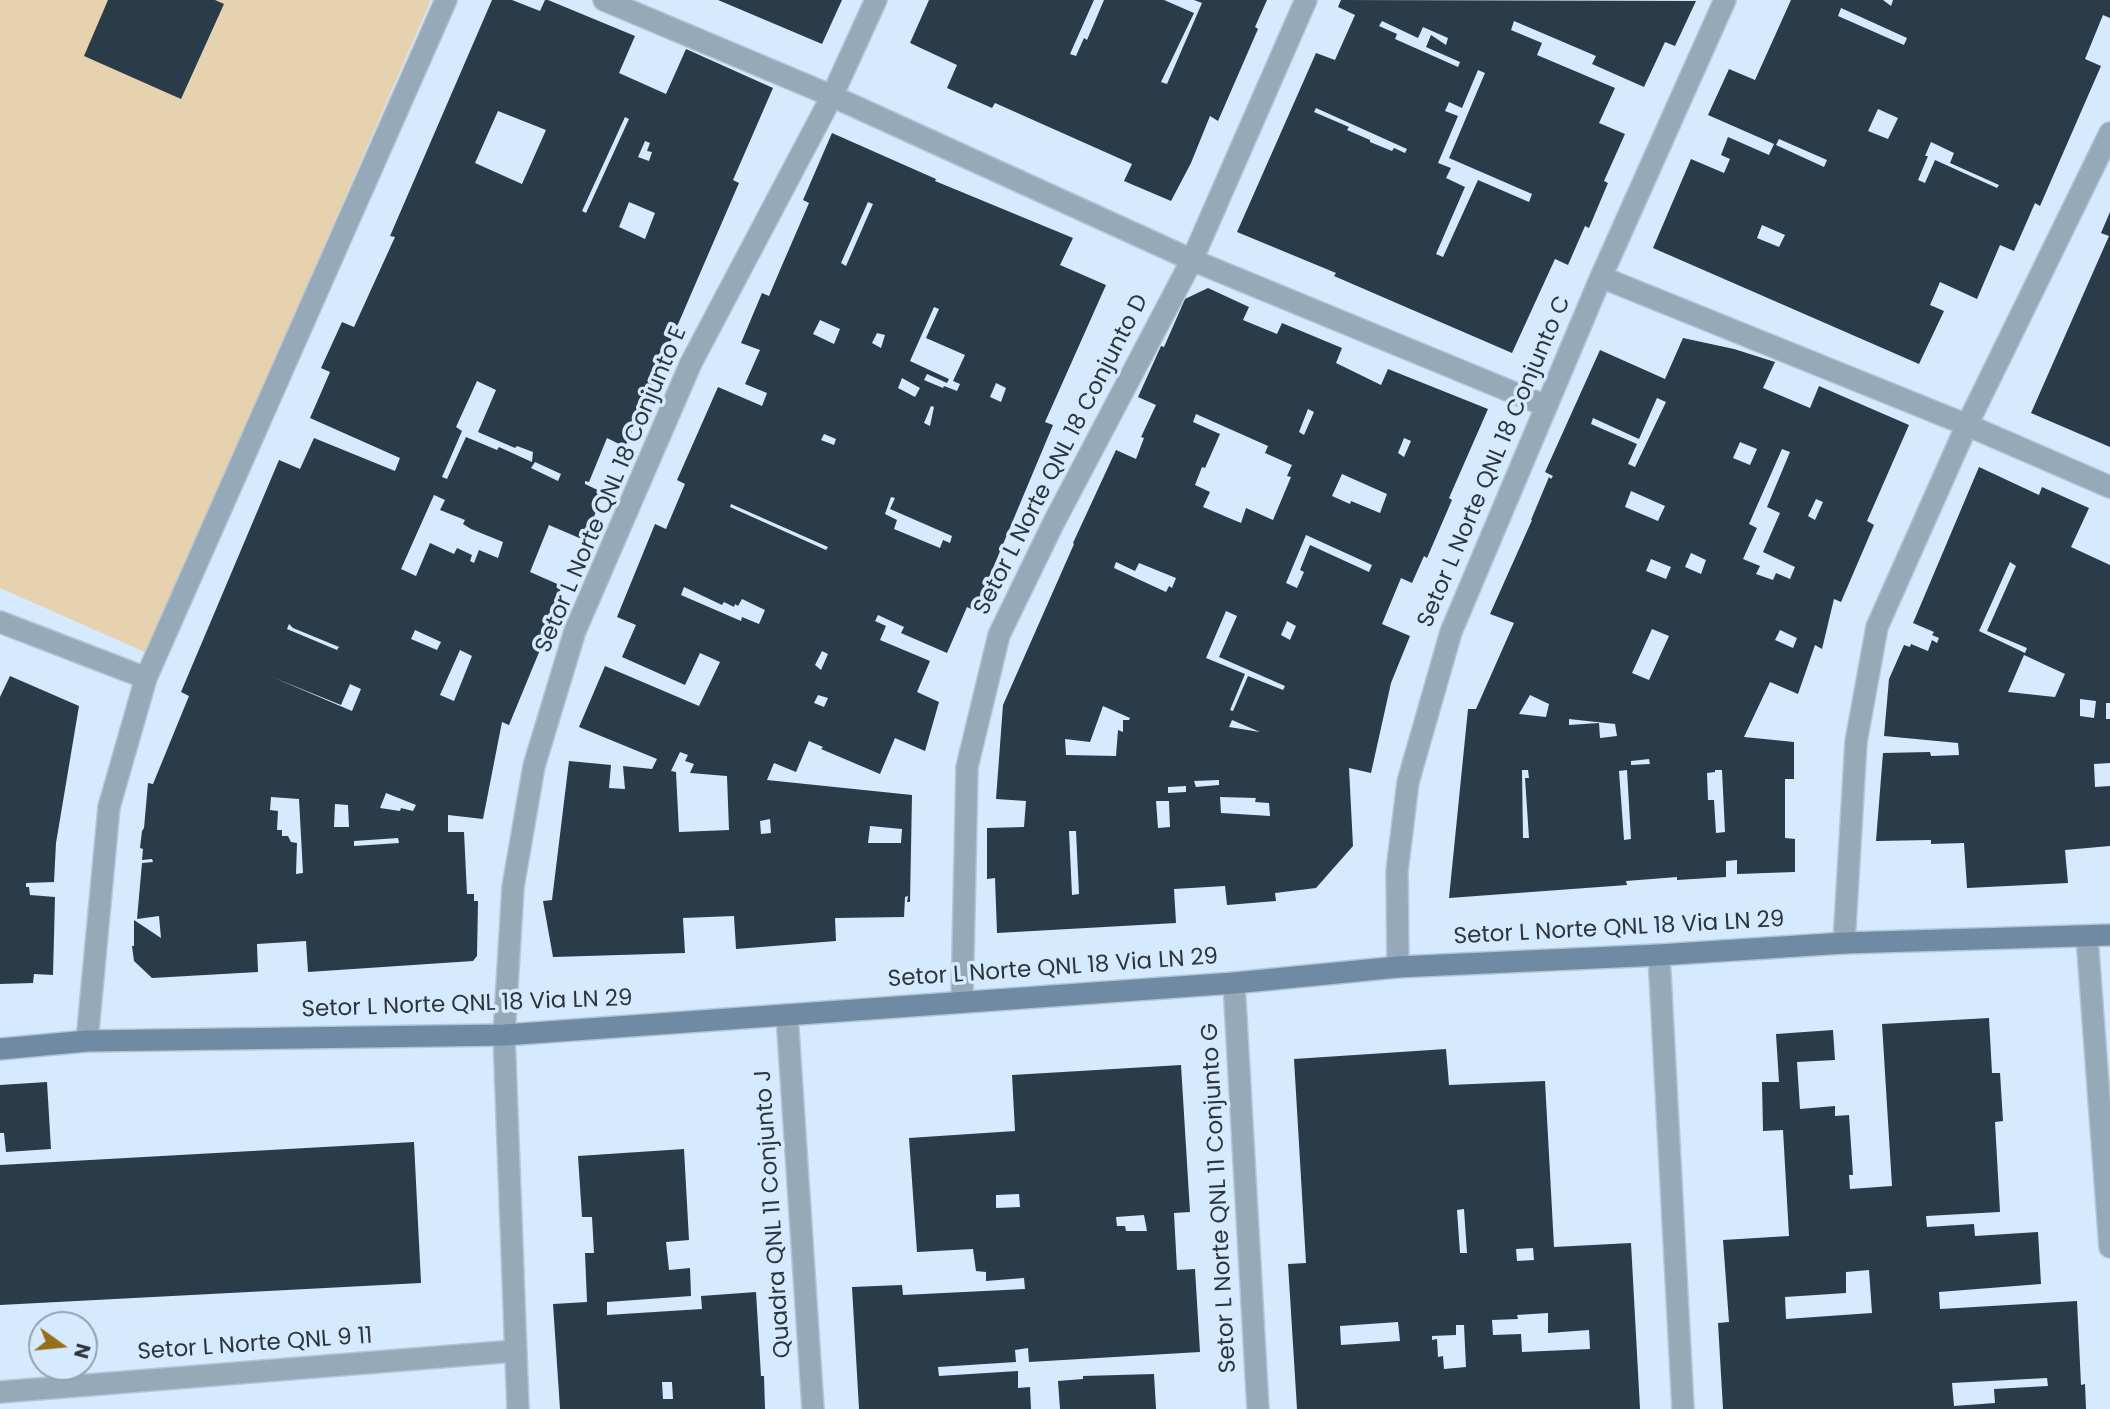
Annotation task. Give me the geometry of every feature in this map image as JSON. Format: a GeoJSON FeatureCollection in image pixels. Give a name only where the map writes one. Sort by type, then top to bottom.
{"type":"FeatureCollection","features":[{"type":"Feature","properties":{"kind":"street"},"geometry":{"type":"LineString","coordinates":[[87,1041],[108,807],[146,678],[446,0]]}},
{"type":"Feature","properties":{"kind":"street"},"geometry":{"type":"LineString","coordinates":[[604,0],[832,96],[1192,260],[1546,406]]}},
{"type":"Feature","properties":{"kind":"street","name":"Setor L Norte QNL 18 Conjunto E"},"geometry":{"type":"LineString","coordinates":[[519,1409],[514,1352],[504,1035],[513,887],[532,779],[575,631],[691,363],[832,96],[876,0]]}},
{"type":"Feature","properties":{"kind":"street","name":"Setor L Norte QNL 18 Conjunto D"},"geometry":{"type":"LineString","coordinates":[[962,1001],[967,767],[999,635],[1054,522],[1192,260],[1306,0]]}},
{"type":"Feature","properties":{"kind":"street","name":"Setor L Norte QNL 18 Conjunto C"},"geometry":{"type":"LineString","coordinates":[[1398,967],[1397,871],[1408,782],[1451,632],[1601,277],[1725,0]]}},
{"type":"Feature","properties":{"kind":"street"},"geometry":{"type":"LineString","coordinates":[[1844,943],[1856,742],[1877,627],[1966,425],[2110,133]]}},
{"type":"Feature","properties":{"kind":"street"},"geometry":{"type":"LineString","coordinates":[[1601,277],[1966,425],[2110,487]]}},
{"type":"Feature","properties":{"kind":"street"},"geometry":{"type":"LineString","coordinates":[[0,622],[146,678]]}},
{"type":"Feature","properties":{"kind":"street","name":"Setor L Norte QNL 18 Via LN 29"},"geometry":{"type":"LineString","coordinates":[[0,1049],[87,1041],[504,1035],[1234,983],[1398,967],[1844,943],[2110,935]]}},
{"type":"Feature","properties":{"kind":"street"},"geometry":{"type":"LineString","coordinates":[[2087,937],[2110,1247]]}},
{"type":"Feature","properties":{"kind":"street"},"geometry":{"type":"LineString","coordinates":[[1659,955],[1683,1409]]}},
{"type":"Feature","properties":{"kind":"street","name":"Setor L Norte QNL 11 Conjunto G"},"geometry":{"type":"LineString","coordinates":[[1234,983],[1258,1409]]}},
{"type":"Feature","properties":{"kind":"street","name":"Quadra QNL 11 Conjunto J"},"geometry":{"type":"LineString","coordinates":[[786,1015],[813,1409]]}},
{"type":"Feature","properties":{"kind":"street","name":"Setor L Norte QNL 9 11"},"geometry":{"type":"LineString","coordinates":[[0,1392],[514,1352]]}},
{"type":"Feature","properties":{"kind":"shaded area"},"geometry":{"type":"Polygon","coordinates":[[[0,0],[431,0],[147,653],[0,588],[0,0]]]}},
{"type":"Feature","properties":{"kind":"building"},"geometry":{"type":"Polygon","coordinates":[[[108,0],[215,0],[224,4],[181,99],[84,56],[108,0]]]}},
{"type":"Feature","properties":{"kind":"building"},"geometry":{"type":"Polygon","coordinates":[[[492,0],[512,0],[540,11],[545,0],[548,0],[635,36],[619,73],[666,94],[686,49],[773,88],[733,180],[739,183],[625,447],[607,438],[589,482],[585,481],[585,484],[604,493],[584,540],[549,525],[530,572],[562,586],[542,632],[547,633],[509,725],[502,722],[483,819],[448,815],[448,832],[464,832],[467,894],[474,894],[474,901],[478,901],[477,956],[473,961],[308,972],[306,941],[257,944],[258,972],[152,978],[134,961],[132,946],[134,920],[161,938],[159,916],[137,919],[142,863],[153,862],[152,859],[142,860],[143,849],[140,848],[148,783],[153,784],[189,696],[181,692],[279,460],[300,469],[314,438],[395,471],[400,458],[310,418],[330,372],[321,368],[342,322],[354,327],[395,237],[390,236],[492,0]],[[498,111],[475,163],[522,184],[546,130],[498,111]],[[625,117],[582,211],[586,213],[629,119],[625,117]],[[645,141],[638,157],[649,161],[652,152],[647,151],[650,143],[645,141]],[[629,202],[619,227],[645,239],[655,213],[629,202]],[[477,381],[456,427],[462,431],[442,477],[447,479],[466,437],[497,450],[499,447],[532,462],[533,452],[517,446],[515,448],[478,432],[496,390],[477,381]],[[535,462],[531,468],[558,481],[561,474],[535,462]],[[434,495],[401,569],[416,576],[430,543],[454,554],[457,548],[472,555],[470,561],[474,563],[479,550],[498,558],[503,542],[471,529],[463,524],[465,520],[440,510],[445,500],[434,495]],[[289,624],[287,629],[337,650],[339,647],[289,624]],[[415,630],[411,639],[437,650],[441,642],[415,630]],[[460,650],[440,695],[454,701],[472,656],[460,650]],[[272,677],[352,711],[361,689],[350,684],[341,705],[272,677]],[[386,793],[380,808],[400,811],[401,808],[413,811],[416,805],[386,793]],[[271,797],[270,810],[278,811],[277,830],[282,830],[282,836],[288,836],[291,842],[297,843],[296,874],[303,873],[299,799],[271,797]],[[335,804],[334,827],[349,827],[348,805],[335,804]],[[398,838],[354,841],[354,846],[399,843],[398,838]]]}},
{"type":"Feature","properties":{"kind":"building"},"geometry":{"type":"Polygon","coordinates":[[[718,0],[842,0],[822,44],[718,0]]]}},
{"type":"Feature","properties":{"kind":"building"},"geometry":{"type":"Polygon","coordinates":[[[929,0],[1094,0],[1070,54],[1076,56],[1084,38],[1087,40],[1104,0],[1164,0],[1194,13],[1161,82],[1167,84],[1202,3],[1194,0],[1267,0],[1255,27],[1258,29],[1218,121],[1210,116],[1191,163],[1171,201],[1124,181],[1132,164],[995,103],[992,108],[947,88],[957,65],[910,43],[929,0]]]}},
{"type":"Feature","properties":{"kind":"building"},"geometry":{"type":"Polygon","coordinates":[[[1341,0],[1696,1],[1675,46],[1665,42],[1644,87],[1592,64],[1596,56],[1514,21],[1511,30],[1542,43],[1537,55],[1615,88],[1599,123],[1625,134],[1604,181],[1608,183],[1589,228],[1585,226],[1568,265],[1555,259],[1512,353],[1334,276],[1336,273],[1237,232],[1316,53],[1335,60],[1355,15],[1338,7],[1341,0]],[[1382,21],[1379,26],[1397,34],[1395,39],[1458,67],[1460,62],[1426,47],[1431,35],[1446,45],[1448,38],[1423,27],[1418,38],[1382,21]],[[1478,70],[1462,108],[1449,102],[1445,111],[1458,116],[1438,163],[1451,168],[1446,178],[1465,187],[1436,254],[1443,257],[1478,180],[1529,202],[1532,194],[1449,158],[1485,73],[1478,70]],[[1316,108],[1314,112],[1349,127],[1347,130],[1392,151],[1394,148],[1405,153],[1407,149],[1316,108]]]}},
{"type":"Feature","properties":{"kind":"building"},"geometry":{"type":"Polygon","coordinates":[[[1791,0],[1883,0],[1891,6],[1893,0],[2110,0],[2110,18],[2103,15],[2085,59],[2101,66],[2040,206],[2035,203],[2014,251],[2000,245],[1977,299],[1940,282],[1930,305],[1944,311],[1919,364],[1653,248],[1691,159],[1724,173],[1730,159],[1721,155],[1728,137],[1769,155],[1774,144],[1708,115],[1729,69],[1755,80],[1791,0]],[[1841,8],[1838,16],[1904,45],[1907,38],[1841,8]],[[1878,109],[1868,131],[1888,139],[1898,118],[1878,109]],[[1779,139],[1776,145],[1824,167],[1827,160],[1779,139]],[[1931,142],[1925,156],[1928,156],[1918,180],[1925,183],[1935,160],[1997,188],[1999,185],[1950,163],[1954,153],[1931,142]],[[1762,225],[1757,238],[1779,247],[1785,235],[1762,225]]]}},
{"type":"Feature","properties":{"kind":"building"},"geometry":{"type":"Polygon","coordinates":[[[832,133],[936,179],[935,181],[1073,238],[1060,265],[1106,285],[1045,422],[1053,425],[975,611],[967,607],[947,653],[901,633],[904,627],[878,615],[875,621],[886,626],[880,640],[930,661],[917,692],[939,702],[925,751],[895,738],[880,774],[821,749],[823,747],[809,741],[796,772],[774,763],[767,780],[912,795],[910,902],[907,902],[908,896],[905,897],[904,917],[835,918],[836,941],[736,949],[734,916],[683,918],[685,953],[553,957],[543,901],[552,900],[569,761],[611,765],[609,788],[625,789],[623,766],[652,769],[657,759],[579,727],[605,666],[699,706],[720,662],[700,653],[685,685],[622,657],[636,625],[617,617],[655,524],[666,529],[685,484],[677,480],[718,387],[762,406],[767,393],[745,384],[760,350],[741,343],[762,293],[769,296],[809,203],[803,200],[832,133]],[[868,202],[841,263],[846,266],[873,204],[868,202]],[[934,307],[910,361],[949,379],[947,383],[927,374],[924,380],[957,391],[960,384],[953,381],[965,355],[926,338],[939,309],[934,307]],[[820,320],[813,334],[834,344],[840,329],[820,320]],[[877,333],[872,343],[881,348],[885,335],[877,333]],[[902,378],[898,388],[915,397],[920,388],[902,378]],[[996,383],[990,397],[1001,402],[1006,388],[996,383]],[[931,406],[924,423],[930,426],[934,407],[931,406]],[[824,434],[821,440],[834,445],[836,439],[824,434]],[[891,497],[885,514],[897,520],[894,529],[940,548],[943,540],[950,543],[952,536],[890,509],[895,498],[891,497]],[[731,504],[730,507],[826,550],[828,547],[731,504]],[[684,587],[681,595],[741,621],[742,617],[759,624],[765,610],[742,599],[738,606],[724,602],[722,605],[684,587]],[[822,651],[815,665],[821,670],[828,654],[822,651]],[[818,695],[814,703],[824,707],[828,698],[818,695]],[[680,752],[671,771],[676,772],[679,832],[729,830],[727,776],[690,773],[694,764],[685,761],[688,755],[680,752]],[[770,819],[760,821],[761,834],[771,833],[770,819]],[[870,826],[868,843],[901,843],[902,829],[870,826]]]}},
{"type":"Feature","properties":{"kind":"building"},"geometry":{"type":"Polygon","coordinates":[[[2110,212],[2110,447],[2031,413],[2109,236],[2101,233],[2110,212]]]}},
{"type":"Feature","properties":{"kind":"building"},"geometry":{"type":"Polygon","coordinates":[[[1208,288],[1249,307],[1243,320],[1277,334],[1282,323],[1342,348],[1336,363],[1381,385],[1388,369],[1488,409],[1449,498],[1452,500],[1427,558],[1424,556],[1412,583],[1401,578],[1382,624],[1410,636],[1391,683],[1371,773],[1349,768],[1353,846],[1316,888],[1275,893],[1276,901],[1227,905],[1225,886],[1174,889],[1176,923],[997,933],[995,878],[987,879],[987,828],[1024,827],[1026,801],[996,799],[1003,705],[1116,450],[1136,459],[1144,438],[1141,437],[1156,405],[1138,397],[1185,299],[1208,288]],[[1308,409],[1299,432],[1304,435],[1314,412],[1308,409]],[[1196,414],[1193,422],[1220,434],[1195,485],[1210,492],[1203,507],[1241,523],[1246,508],[1273,520],[1291,477],[1287,476],[1292,465],[1265,453],[1268,446],[1196,414]],[[1404,438],[1398,453],[1404,457],[1411,441],[1404,438]],[[1342,474],[1332,496],[1350,504],[1351,501],[1380,513],[1387,494],[1342,474]],[[1306,535],[1286,583],[1297,588],[1304,572],[1300,570],[1310,545],[1369,572],[1372,565],[1306,535]],[[1116,562],[1114,568],[1166,592],[1169,586],[1172,588],[1176,578],[1139,563],[1135,571],[1116,562]],[[1226,611],[1206,658],[1245,674],[1230,710],[1233,711],[1248,676],[1283,690],[1285,686],[1219,657],[1237,616],[1226,611]],[[1287,621],[1281,635],[1290,640],[1296,626],[1287,621]],[[1103,706],[1090,742],[1065,739],[1066,755],[1116,756],[1118,730],[1123,732],[1123,720],[1130,718],[1103,706]],[[1232,720],[1229,727],[1260,732],[1232,720]],[[1219,780],[1194,781],[1196,787],[1219,785],[1219,780]],[[1186,786],[1168,787],[1168,793],[1186,792],[1186,786]],[[1220,797],[1221,813],[1270,816],[1269,803],[1255,802],[1256,798],[1220,797]],[[1156,801],[1158,828],[1170,827],[1169,801],[1156,801]],[[1069,831],[1072,895],[1079,894],[1076,831],[1069,831]]]}},
{"type":"Feature","properties":{"kind":"building"},"geometry":{"type":"Polygon","coordinates":[[[1683,338],[1734,349],[1775,362],[1763,388],[1810,408],[1819,386],[1909,425],[1867,521],[1874,525],[1841,602],[1834,599],[1822,649],[1815,645],[1798,694],[1770,682],[1744,737],[1794,742],[1794,779],[1785,779],[1785,838],[1795,839],[1795,872],[1737,874],[1737,860],[1726,861],[1726,877],[1677,880],[1677,877],[1626,881],[1627,885],[1449,898],[1468,709],[1476,709],[1514,623],[1490,614],[1549,477],[1551,479],[1553,476],[1545,472],[1600,350],[1665,379],[1683,338]],[[1657,398],[1639,439],[1593,418],[1591,424],[1637,444],[1628,464],[1635,467],[1666,402],[1657,398]],[[1740,442],[1733,458],[1750,465],[1757,449],[1740,442]],[[1782,449],[1749,524],[1757,528],[1743,559],[1760,566],[1756,574],[1773,580],[1776,573],[1790,579],[1795,567],[1763,552],[1780,513],[1767,507],[1790,452],[1782,449]],[[1631,491],[1625,507],[1658,521],[1665,506],[1631,491]],[[1816,499],[1808,516],[1815,520],[1823,502],[1816,499]],[[1691,553],[1685,567],[1701,574],[1706,560],[1691,553]],[[1651,559],[1646,571],[1666,579],[1671,567],[1651,559]],[[1652,629],[1632,673],[1649,680],[1669,636],[1652,629]],[[1780,630],[1775,640],[1793,648],[1797,638],[1780,630]],[[1530,695],[1519,714],[1546,717],[1549,704],[1530,695]],[[1569,719],[1569,725],[1599,723],[1600,738],[1617,736],[1615,724],[1569,719]],[[1649,759],[1631,761],[1631,765],[1650,764],[1649,759]],[[1522,770],[1523,838],[1529,838],[1525,778],[1529,778],[1528,770],[1522,770]],[[1627,770],[1619,771],[1624,840],[1631,839],[1627,770]],[[1722,770],[1707,773],[1708,800],[1714,800],[1716,833],[1725,832],[1722,770]]]}},
{"type":"Feature","properties":{"kind":"building"},"geometry":{"type":"Polygon","coordinates":[[[1979,467],[2039,495],[2042,487],[2089,508],[2071,547],[2110,565],[2110,703],[2106,703],[2106,719],[2110,719],[2110,763],[2094,764],[2095,787],[2110,786],[2110,846],[2065,850],[2068,883],[1967,888],[1964,843],[1931,844],[1931,840],[1876,841],[1883,753],[1930,752],[1931,756],[1959,755],[1958,743],[1884,736],[1889,679],[1904,645],[1910,647],[1911,644],[1928,651],[1932,640],[1937,643],[1939,638],[1932,635],[1934,632],[1913,623],[1979,467]],[[2010,562],[1979,631],[2025,653],[2027,648],[1987,631],[2016,566],[2010,562]],[[2024,655],[2008,692],[2055,697],[2065,674],[2024,655]],[[2080,699],[2080,716],[2094,718],[2096,701],[2080,699]]]}},
{"type":"Feature","properties":{"kind":"building"},"geometry":{"type":"Polygon","coordinates":[[[10,676],[79,706],[56,843],[54,882],[26,883],[30,895],[55,897],[53,975],[34,974],[33,983],[0,984],[0,697],[10,676]]]}},
{"type":"Feature","properties":{"kind":"building"},"geometry":{"type":"Polygon","coordinates":[[[1989,1018],[1992,1073],[2000,1073],[2003,1121],[1995,1122],[2000,1212],[1926,1216],[1927,1227],[1974,1224],[1975,1236],[2038,1232],[2041,1284],[1939,1292],[1940,1309],[2077,1301],[2081,1385],[2085,1384],[2086,1409],[1723,1409],[1718,1323],[1729,1322],[1723,1240],[1789,1236],[1783,1130],[1763,1131],[1762,1082],[1779,1082],[1776,1034],[1833,1030],[1835,1060],[1797,1062],[1800,1109],[1835,1106],[1835,1116],[1849,1115],[1853,1175],[1849,1175],[1850,1189],[1892,1186],[1882,1024],[1989,1018]],[[1869,1270],[1846,1272],[1846,1293],[1785,1297],[1786,1319],[1872,1313],[1869,1270]],[[2047,1378],[1952,1383],[1954,1406],[1995,1403],[1994,1389],[2048,1386],[2047,1378]]]}},
{"type":"Feature","properties":{"kind":"building"},"geometry":{"type":"Polygon","coordinates":[[[1446,1049],[1449,1085],[1545,1081],[1554,1247],[1631,1243],[1640,1409],[1297,1409],[1288,1264],[1306,1263],[1294,1059],[1446,1049]],[[1464,1209],[1457,1210],[1460,1253],[1467,1253],[1464,1209]],[[1533,1248],[1516,1249],[1517,1261],[1534,1260],[1533,1248]],[[1548,1313],[1517,1315],[1518,1319],[1492,1320],[1493,1335],[1521,1334],[1522,1352],[1590,1349],[1589,1330],[1548,1333],[1548,1313]],[[1398,1322],[1340,1326],[1341,1345],[1400,1341],[1398,1322]],[[1456,1325],[1456,1335],[1432,1336],[1432,1340],[1437,1339],[1438,1357],[1443,1356],[1444,1369],[1466,1367],[1464,1325],[1456,1325]]]}},
{"type":"Feature","properties":{"kind":"building"},"geometry":{"type":"Polygon","coordinates":[[[1181,1065],[1190,1212],[1174,1213],[1177,1270],[1195,1269],[1200,1352],[1029,1362],[1028,1348],[1015,1350],[1016,1362],[938,1367],[939,1376],[1018,1371],[1018,1388],[1030,1387],[1031,1409],[859,1409],[852,1287],[902,1285],[903,1295],[1025,1289],[1024,1278],[986,1281],[986,1272],[976,1271],[973,1249],[917,1252],[909,1138],[1015,1131],[1012,1075],[1181,1065]],[[1019,1194],[996,1195],[996,1208],[1020,1207],[1019,1194]],[[1144,1215],[1116,1217],[1117,1226],[1125,1226],[1126,1231],[1147,1231],[1144,1215]]]}},
{"type":"Feature","properties":{"kind":"building"},"geometry":{"type":"Polygon","coordinates":[[[47,1082],[51,1149],[6,1152],[4,1133],[0,1133],[0,1085],[47,1082]]]}},
{"type":"Feature","properties":{"kind":"building"},"geometry":{"type":"Polygon","coordinates":[[[414,1142],[421,1283],[0,1305],[0,1165],[414,1142]]]}},
{"type":"Feature","properties":{"kind":"building"},"geometry":{"type":"Polygon","coordinates":[[[684,1149],[689,1240],[666,1242],[669,1270],[690,1268],[691,1296],[607,1302],[607,1315],[702,1309],[701,1296],[756,1292],[765,1409],[560,1409],[553,1304],[587,1302],[585,1253],[594,1253],[592,1217],[582,1217],[578,1156],[684,1149]],[[662,1382],[663,1399],[673,1399],[672,1382],[662,1382]]]}},
{"type":"Feature","properties":{"kind":"building"},"geometry":{"type":"Polygon","coordinates":[[[1154,1374],[1156,1409],[1060,1409],[1058,1381],[1083,1379],[1083,1376],[1154,1374]]]}}]}
